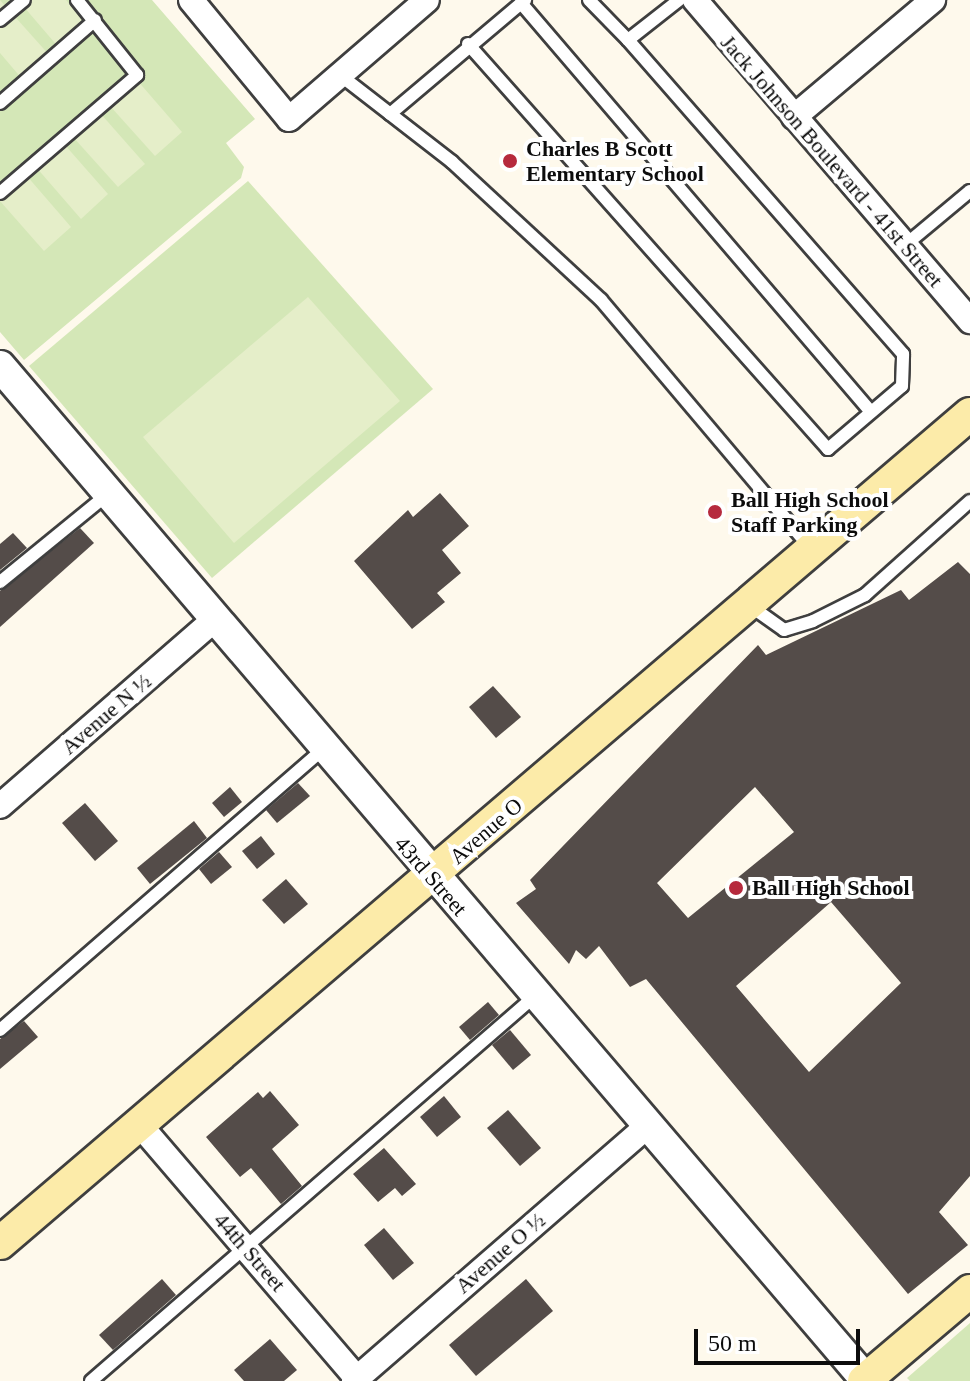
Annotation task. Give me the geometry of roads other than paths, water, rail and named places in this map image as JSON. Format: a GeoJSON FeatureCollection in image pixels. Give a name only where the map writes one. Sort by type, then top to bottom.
{"type":"FeatureCollection","features":[{"type":"Feature","properties":{"kind":"main road","name":"Avenue O"},"geometry":{"type":"LineString","coordinates":[[0,1243],[431,878],[970,414]]}},
{"type":"Feature","properties":{"kind":"main road"},"geometry":{"type":"LineString","coordinates":[[866,1381],[970,1291]]}},
{"type":"Feature","properties":{"kind":"street"},"geometry":{"type":"LineString","coordinates":[[191,0],[289,119],[427,0]]}},
{"type":"Feature","properties":{"kind":"street","name":"Jack Johnson Boulevard - 41st Street"},"geometry":{"type":"LineString","coordinates":[[695,0],[970,321]]}},
{"type":"Feature","properties":{"kind":"street"},"geometry":{"type":"LineString","coordinates":[[794,117],[933,0]]}},
{"type":"Feature","properties":{"kind":"street","name":"43rd Street"},"geometry":{"type":"LineString","coordinates":[[0,366],[110,492],[212,622],[866,1381]]}},
{"type":"Feature","properties":{"kind":"street","name":"Avenue N ½"},"geometry":{"type":"LineString","coordinates":[[0,806],[212,622]]}},
{"type":"Feature","properties":{"kind":"street","name":"44th Street"},"geometry":{"type":"LineString","coordinates":[[139,1124],[247,1247],[357,1380]]}},
{"type":"Feature","properties":{"kind":"street","name":"Avenue O ½"},"geometry":{"type":"LineString","coordinates":[[357,1380],[647,1126]]}},
{"type":"Feature","properties":{"kind":"lane"},"geometry":{"type":"LineString","coordinates":[[0,20],[24,0]]}},
{"type":"Feature","properties":{"kind":"lane"},"geometry":{"type":"LineString","coordinates":[[0,193],[137,75],[77,0]]}},
{"type":"Feature","properties":{"kind":"lane"},"geometry":{"type":"LineString","coordinates":[[468,44],[828,449],[902,386],[903,354],[628,40],[589,0]]}},
{"type":"Feature","properties":{"kind":"lane"},"geometry":{"type":"LineString","coordinates":[[628,40],[679,0]]}},
{"type":"Feature","properties":{"kind":"lane"},"geometry":{"type":"LineString","coordinates":[[390,114],[468,44],[523,2],[871,412]]}},
{"type":"Feature","properties":{"kind":"lane"},"geometry":{"type":"LineString","coordinates":[[0,103],[95,20]]}},
{"type":"Feature","properties":{"kind":"lane"},"geometry":{"type":"LineString","coordinates":[[340,75],[390,114],[601,300],[812,550]]}},
{"type":"Feature","properties":{"kind":"lane"},"geometry":{"type":"LineString","coordinates":[[904,246],[970,191]]}},
{"type":"Feature","properties":{"kind":"lane"},"geometry":{"type":"LineString","coordinates":[[0,582],[110,492]]}},
{"type":"Feature","properties":{"kind":"lane"},"geometry":{"type":"LineString","coordinates":[[749,605],[784,630],[813,621],[865,595],[970,501]]}},
{"type":"Feature","properties":{"kind":"lane"},"geometry":{"type":"LineString","coordinates":[[0,1030],[323,749]]}},
{"type":"Feature","properties":{"kind":"lane"},"geometry":{"type":"LineString","coordinates":[[91,1381],[535,996]]}},
{"type":"Feature","properties":{"kind":"place","name":"Charles B Scott Elementary School"},"geometry":{"type":"Point","coordinates":[510,161]}},
{"type":"Feature","properties":{"kind":"place","name":"Ball High School Staff Parking"},"geometry":{"type":"Point","coordinates":[715,512]}},
{"type":"Feature","properties":{"kind":"place","name":"Ball High School"},"geometry":{"type":"Point","coordinates":[736,888]}}]}
